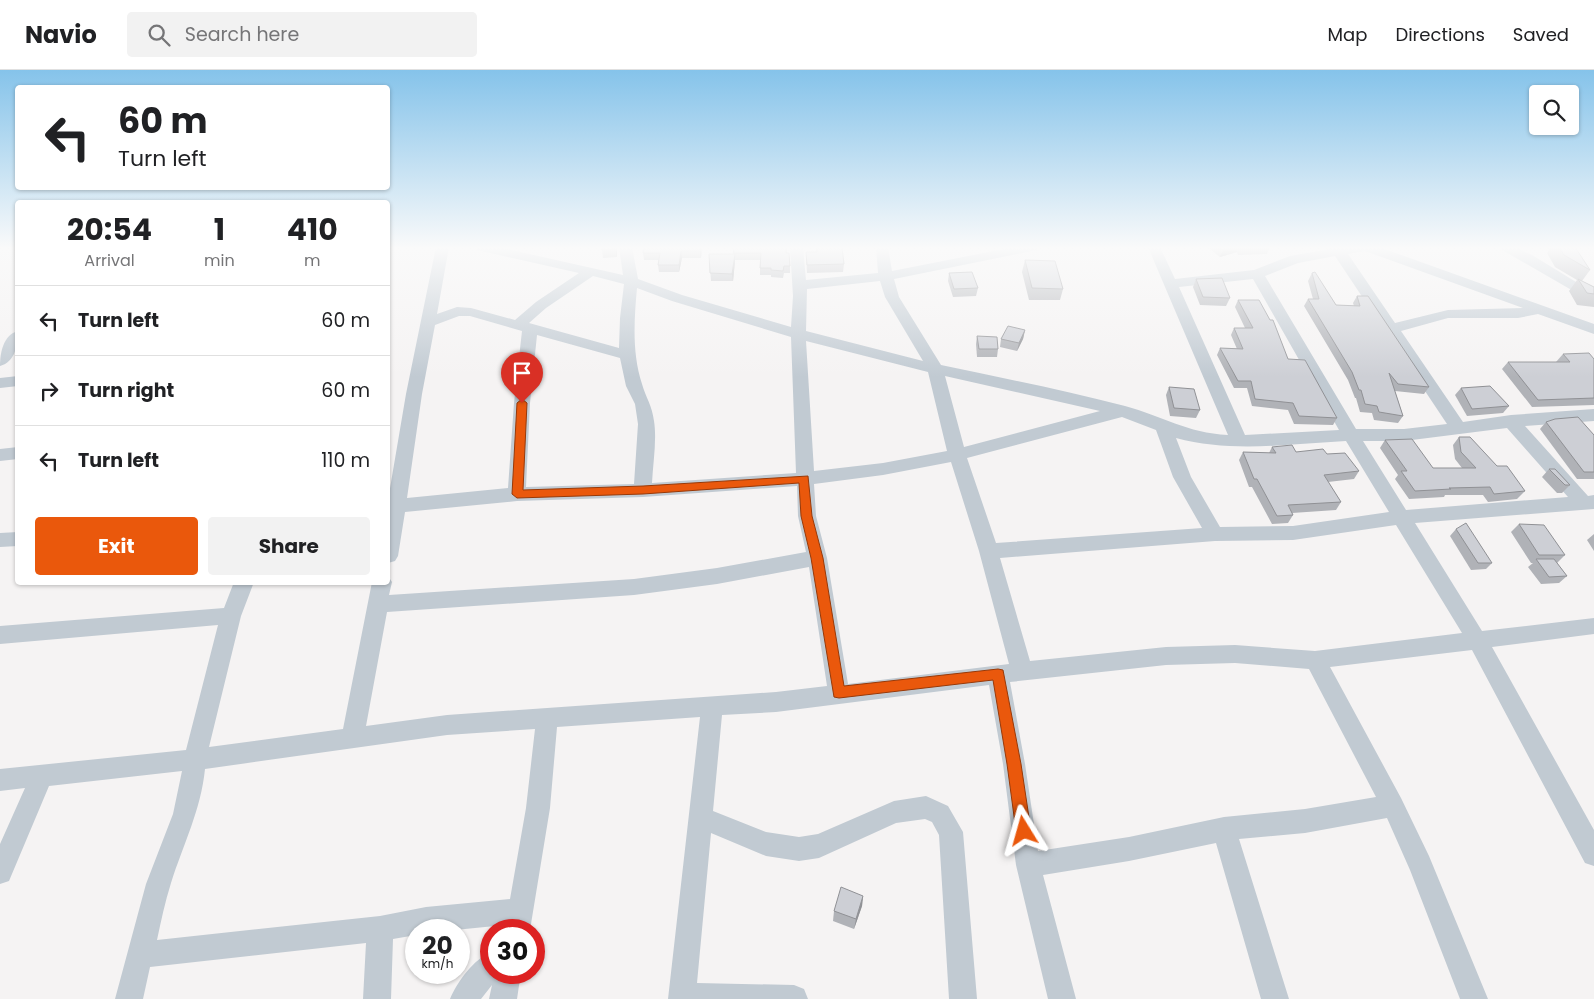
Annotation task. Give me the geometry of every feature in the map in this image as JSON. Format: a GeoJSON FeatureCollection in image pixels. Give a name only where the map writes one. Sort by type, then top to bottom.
{"type":"FeatureCollection","features":[{"type":"Feature","properties":{"kind":"street"},"geometry":{"type":"LineString","coordinates":[[390,536],[393,507],[434,290]]}},
{"type":"Feature","properties":{"kind":"street"},"geometry":{"type":"LineString","coordinates":[[517,494],[524,327],[541,305],[563,290]]}},
{"type":"Feature","properties":{"kind":"street"},"geometry":{"type":"LineString","coordinates":[[630,290],[627,318],[627,355],[634,386],[644,404],[646,424],[643,490]]}},
{"type":"Feature","properties":{"kind":"street"},"geometry":{"type":"LineString","coordinates":[[656,290],[798,334],[935,369],[1028,388],[1123,411],[1163,427],[1210,440],[1240,441],[1351,435],[1404,435],[1511,421],[1594,415]]}},
{"type":"Feature","properties":{"kind":"street"},"geometry":{"type":"LineString","coordinates":[[799,290],[798,334],[807,516],[817,558],[839,693]]}},
{"type":"Feature","properties":{"kind":"street"},"geometry":{"type":"LineString","coordinates":[[891,290],[897,307],[922,344],[935,369],[957,454],[989,551],[1022,672]]}},
{"type":"Feature","properties":{"kind":"street"},"geometry":{"type":"LineString","coordinates":[[1174,290],[1240,441]]}},
{"type":"Feature","properties":{"kind":"street"},"geometry":{"type":"LineString","coordinates":[[1267,290],[1351,435],[1477,640],[1594,854]]}},
{"type":"Feature","properties":{"kind":"street"},"geometry":{"type":"LineString","coordinates":[[1366,290],[1458,427]]}},
{"type":"Feature","properties":{"kind":"street"},"geometry":{"type":"LineString","coordinates":[[1489,290],[1594,329]]}},
{"type":"Feature","properties":{"kind":"street"},"geometry":{"type":"LineString","coordinates":[[1580,290],[1594,299]]}},
{"type":"Feature","properties":{"kind":"street"},"geometry":{"type":"LineString","coordinates":[[1392,329],[1448,314],[1518,314],[1540,309]]}},
{"type":"Feature","properties":{"kind":"street"},"geometry":{"type":"LineString","coordinates":[[429,322],[460,311],[484,315],[627,355]]}},
{"type":"Feature","properties":{"kind":"street"},"geometry":{"type":"LineString","coordinates":[[0,361],[15,340]]}},
{"type":"Feature","properties":{"kind":"street"},"geometry":{"type":"LineString","coordinates":[[0,384],[15,382]]}},
{"type":"Feature","properties":{"kind":"street"},"geometry":{"type":"LineString","coordinates":[[393,507],[517,494],[643,490],[804,478],[883,469],[957,454],[1123,411]]}},
{"type":"Feature","properties":{"kind":"street"},"geometry":{"type":"LineString","coordinates":[[1511,421],[1589,502]]}},
{"type":"Feature","properties":{"kind":"street"},"geometry":{"type":"LineString","coordinates":[[1163,427],[1182,477],[1215,534]]}},
{"type":"Feature","properties":{"kind":"street"},"geometry":{"type":"LineString","coordinates":[[0,454],[15,453]]}},
{"type":"Feature","properties":{"kind":"street"},"geometry":{"type":"LineString","coordinates":[[989,551],[1215,534],[1293,534],[1401,517],[1589,502]]}},
{"type":"Feature","properties":{"kind":"street"},"geometry":{"type":"LineString","coordinates":[[0,540],[15,539]]}},
{"type":"Feature","properties":{"kind":"street"},"geometry":{"type":"LineString","coordinates":[[377,604],[634,587],[717,576],[817,558]]}},
{"type":"Feature","properties":{"kind":"street"},"geometry":{"type":"LineString","coordinates":[[129,999],[158,884],[185,814],[192,787],[195,760],[231,616],[243,585]]}},
{"type":"Feature","properties":{"kind":"street"},"geometry":{"type":"LineString","coordinates":[[353,737],[381,585]]}},
{"type":"Feature","properties":{"kind":"street"},"geometry":{"type":"LineString","coordinates":[[0,635],[231,616]]}},
{"type":"Feature","properties":{"kind":"street"},"geometry":{"type":"LineString","coordinates":[[0,780],[236,756],[447,724],[776,702],[1091,663],[1166,656],[1235,654],[1314,660],[1594,626]]}},
{"type":"Feature","properties":{"kind":"street"},"geometry":{"type":"LineString","coordinates":[[1314,660],[1393,806],[1420,865],[1474,999]]}},
{"type":"Feature","properties":{"kind":"street"},"geometry":{"type":"LineString","coordinates":[[998,674],[1014,764],[1028,865],[1062,999]]}},
{"type":"Feature","properties":{"kind":"street"},"geometry":{"type":"LineString","coordinates":[[712,707],[682,997],[794,999]]}},
{"type":"Feature","properties":{"kind":"street"},"geometry":{"type":"LineString","coordinates":[[519,919],[538,808],[547,717]]}},
{"type":"Feature","properties":{"kind":"street"},"geometry":{"type":"LineString","coordinates":[[0,872],[42,775]]}},
{"type":"Feature","properties":{"kind":"street"},"geometry":{"type":"LineString","coordinates":[[1028,865],[1129,849],[1224,829],[1306,821],[1393,806]]}},
{"type":"Feature","properties":{"kind":"street"},"geometry":{"type":"LineString","coordinates":[[700,817],[766,844],[799,848],[819,846],[894,812],[926,807],[940,814],[951,832],[963,999]]}},
{"type":"Feature","properties":{"kind":"street"},"geometry":{"type":"LineString","coordinates":[[1224,829],[1274,999]]}},
{"type":"Feature","properties":{"kind":"street"},"geometry":{"type":"LineString","coordinates":[[140,956],[380,929],[426,920],[480,920]]}},
{"type":"Feature","properties":{"kind":"street"},"geometry":{"type":"LineString","coordinates":[[377,999],[380,929]]}},
{"type":"Feature","properties":{"kind":"street"},"geometry":{"type":"LineString","coordinates":[[464,999],[480,979]]}},
{"type":"Feature","properties":{"kind":"street"},"geometry":{"type":"LineString","coordinates":[[502,999],[505,984]]}},
{"type":"Feature","properties":{"kind":"building"},"geometry":{"type":"Polygon","coordinates":[[[1200,290],[1227,290],[1230,298],[1203,297],[1200,290]]]}},
{"type":"Feature","properties":{"kind":"building"},"geometry":{"type":"Polygon","coordinates":[[[1317,290],[1327,290],[1336,305],[1360,306],[1357,296],[1368,296],[1429,387],[1398,384],[1389,373],[1403,416],[1379,412],[1377,406],[1365,404],[1361,390],[1359,390],[1352,372],[1308,299],[1319,299],[1317,290]]]}},
{"type":"Feature","properties":{"kind":"building"},"geometry":{"type":"Polygon","coordinates":[[[1585,290],[1594,290],[1594,294],[1587,293],[1585,290]]]}},
{"type":"Feature","properties":{"kind":"building"},"geometry":{"type":"Polygon","coordinates":[[[1238,300],[1259,300],[1270,320],[1273,320],[1288,359],[1305,360],[1337,418],[1299,416],[1293,403],[1255,399],[1251,381],[1238,381],[1220,348],[1243,349],[1234,328],[1253,328],[1238,300]]]}},
{"type":"Feature","properties":{"kind":"building"},"geometry":{"type":"Polygon","coordinates":[[[1008,326],[1025,330],[1019,343],[1001,339],[1008,326]]]}},
{"type":"Feature","properties":{"kind":"building"},"geometry":{"type":"Polygon","coordinates":[[[977,336],[997,337],[998,349],[979,349],[977,336]]]}},
{"type":"Feature","properties":{"kind":"building"},"geometry":{"type":"Polygon","coordinates":[[[1589,353],[1594,359],[1594,398],[1538,400],[1508,362],[1570,362],[1563,354],[1589,353]]]}},
{"type":"Feature","properties":{"kind":"building"},"geometry":{"type":"Polygon","coordinates":[[[1490,386],[1509,406],[1472,409],[1461,388],[1490,386]]]}},
{"type":"Feature","properties":{"kind":"building"},"geometry":{"type":"Polygon","coordinates":[[[1169,387],[1194,389],[1200,410],[1174,408],[1169,387]]]}},
{"type":"Feature","properties":{"kind":"building"},"geometry":{"type":"Polygon","coordinates":[[[1578,417],[1594,435],[1594,472],[1584,472],[1546,422],[1555,419],[1578,417]]]}},
{"type":"Feature","properties":{"kind":"building"},"geometry":{"type":"Polygon","coordinates":[[[1459,437],[1470,437],[1497,466],[1507,466],[1525,491],[1494,494],[1490,487],[1415,491],[1401,471],[1407,471],[1385,440],[1412,439],[1433,468],[1476,468],[1461,452],[1459,437]]]}},
{"type":"Feature","properties":{"kind":"building"},"geometry":{"type":"Polygon","coordinates":[[[1292,445],[1296,452],[1323,449],[1327,454],[1345,453],[1359,471],[1324,475],[1341,502],[1288,505],[1293,515],[1277,516],[1257,479],[1254,479],[1243,452],[1276,453],[1272,447],[1292,445]]]}},
{"type":"Feature","properties":{"kind":"building"},"geometry":{"type":"Polygon","coordinates":[[[1549,469],[1555,469],[1570,485],[1565,485],[1549,469]]]}},
{"type":"Feature","properties":{"kind":"building"},"geometry":{"type":"Polygon","coordinates":[[[1466,523],[1492,563],[1478,563],[1456,529],[1466,523]]]}},
{"type":"Feature","properties":{"kind":"building"},"geometry":{"type":"Polygon","coordinates":[[[1519,524],[1544,525],[1565,555],[1539,555],[1519,524]]]}},
{"type":"Feature","properties":{"kind":"building"},"geometry":{"type":"Polygon","coordinates":[[[1536,559],[1554,559],[1567,576],[1549,577],[1536,559]]]}},
{"type":"Feature","properties":{"kind":"building"},"geometry":{"type":"Polygon","coordinates":[[[841,887],[863,896],[856,919],[834,911],[841,887]]]}},
{"type":"Feature","properties":{"kind":"route"},"geometry":{"type":"LineString","coordinates":[[522,403],[517,494],[643,490],[804,478],[807,516],[817,558],[839,693],[998,674],[1024,831]]}}]}
